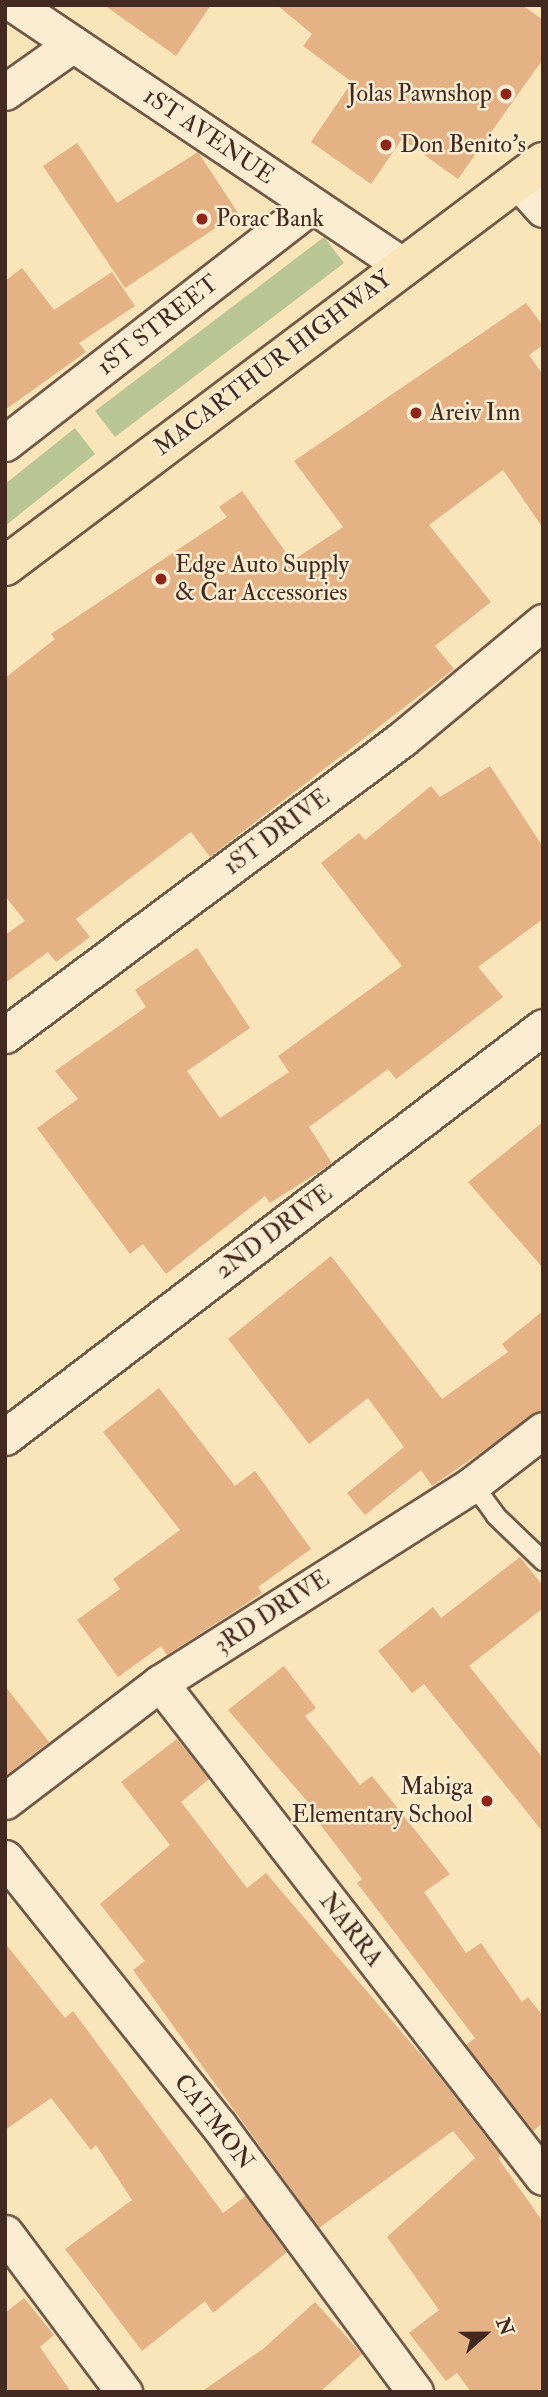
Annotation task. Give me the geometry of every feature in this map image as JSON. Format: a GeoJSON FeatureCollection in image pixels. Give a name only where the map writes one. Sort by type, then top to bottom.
{"type":"FeatureCollection","features":[{"type":"Feature","properties":{"kind":"highway","name":"MACARTHUR HIGHWAY"},"geometry":{"type":"LineString","coordinates":[[5,566],[530,171]]}},
{"type":"Feature","properties":{"kind":"street","name":"1ST AVENUE"},"geometry":{"type":"LineString","coordinates":[[15,5],[310,206],[404,266]]}},
{"type":"Feature","properties":{"kind":"street"},"geometry":{"type":"LineString","coordinates":[[5,92],[73,44]]}},
{"type":"Feature","properties":{"kind":"street"},"geometry":{"type":"LineString","coordinates":[[530,171],[543,209]]}},
{"type":"Feature","properties":{"kind":"street","name":"1ST STREET"},"geometry":{"type":"LineString","coordinates":[[5,443],[310,206]]}},
{"type":"Feature","properties":{"kind":"street","name":"1ST DRIVE"},"geometry":{"type":"LineString","coordinates":[[5,1035],[402,739],[543,622]]}},
{"type":"Feature","properties":{"kind":"street","name":"2ND DRIVE"},"geometry":{"type":"LineString","coordinates":[[5,1437],[543,1027]]}},
{"type":"Feature","properties":{"kind":"street","name":"3RD DRIVE"},"geometry":{"type":"LineString","coordinates":[[5,1801],[160,1683],[473,1484],[543,1430]]}},
{"type":"Feature","properties":{"kind":"street","name":"NARRA"},"geometry":{"type":"LineString","coordinates":[[160,1683],[543,2177]]}},
{"type":"Feature","properties":{"kind":"street","name":"CATMON"},"geometry":{"type":"LineString","coordinates":[[5,1858],[219,2126],[415,2392]]}},
{"type":"Feature","properties":{"kind":"street"},"geometry":{"type":"LineString","coordinates":[[5,2233],[124,2392]]}},
{"type":"Feature","properties":{"kind":"lane"},"geometry":{"type":"LineString","coordinates":[[473,1484],[496,1516],[543,1561]]}},
{"type":"Feature","properties":{"kind":"green space"},"geometry":{"type":"Polygon","coordinates":[[[324,237],[344,263],[115,437],[95,411],[324,237]]]}},
{"type":"Feature","properties":{"kind":"green space"},"geometry":{"type":"Polygon","coordinates":[[[75,428],[95,454],[5,526],[5,484],[75,428]]]}},
{"type":"Feature","properties":{"kind":"building"},"geometry":{"type":"Polygon","coordinates":[[[104,5],[211,5],[176,56],[104,5]]]}},
{"type":"Feature","properties":{"kind":"building"},"geometry":{"type":"Polygon","coordinates":[[[277,5],[522,5],[543,20],[543,59],[458,179],[402,139],[371,184],[311,142],[352,82],[303,46],[312,34],[277,5]]]}},
{"type":"Feature","properties":{"kind":"building"},"geometry":{"type":"Polygon","coordinates":[[[77,143],[117,203],[198,152],[238,213],[125,288],[43,166],[77,143]]]}},
{"type":"Feature","properties":{"kind":"building"},"geometry":{"type":"Polygon","coordinates":[[[22,268],[54,310],[112,272],[135,306],[79,343],[86,352],[5,410],[5,281],[22,268]]]}},
{"type":"Feature","properties":{"kind":"building"},"geometry":{"type":"Polygon","coordinates":[[[526,303],[543,326],[543,345],[529,355],[543,375],[543,528],[503,470],[429,525],[491,602],[435,646],[454,669],[210,857],[191,832],[76,919],[90,937],[56,962],[48,952],[5,983],[5,935],[25,921],[5,896],[5,678],[55,639],[51,634],[227,517],[219,507],[242,491],[292,561],[343,527],[294,461],[526,303]]]}},
{"type":"Feature","properties":{"kind":"building"},"geometry":{"type":"Polygon","coordinates":[[[490,766],[543,847],[543,919],[478,967],[503,997],[396,1079],[388,1069],[309,1127],[332,1163],[328,1166],[270,1203],[265,1196],[166,1274],[143,1244],[130,1254],[37,1128],[78,1099],[55,1071],[146,1007],[135,990],[197,948],[250,1028],[187,1071],[220,1118],[289,1072],[278,1056],[402,966],[321,863],[359,833],[365,840],[431,786],[440,797],[490,766]]]}},
{"type":"Feature","properties":{"kind":"building"},"geometry":{"type":"Polygon","coordinates":[[[543,1122],[543,1268],[468,1182],[543,1122]]]}},
{"type":"Feature","properties":{"kind":"building"},"geometry":{"type":"Polygon","coordinates":[[[331,1256],[442,1399],[508,1352],[502,1344],[543,1311],[543,1410],[432,1486],[421,1470],[365,1515],[347,1493],[404,1447],[368,1398],[309,1444],[228,1339],[331,1256]]]}},
{"type":"Feature","properties":{"kind":"building"},"geometry":{"type":"Polygon","coordinates":[[[159,1388],[235,1486],[255,1471],[311,1549],[258,1587],[262,1593],[241,1607],[167,1655],[161,1646],[118,1677],[77,1620],[120,1589],[113,1579],[180,1530],[103,1432],[159,1388]]]}},
{"type":"Feature","properties":{"kind":"building"},"geometry":{"type":"Polygon","coordinates":[[[520,1557],[543,1586],[543,1608],[469,1666],[543,1758],[543,1832],[424,1684],[412,1693],[378,1651],[433,1607],[441,1618],[520,1557]]]}},
{"type":"Feature","properties":{"kind":"building"},"geometry":{"type":"Polygon","coordinates":[[[284,1666],[316,1708],[305,1716],[360,1785],[372,1776],[450,1874],[424,1892],[466,1953],[481,1943],[522,2002],[528,1997],[543,2016],[543,2123],[533,2131],[466,2045],[475,2038],[357,1883],[362,1879],[316,1819],[320,1816],[228,1710],[284,1666]]]}},
{"type":"Feature","properties":{"kind":"building"},"geometry":{"type":"Polygon","coordinates":[[[5,1686],[49,1742],[5,1776],[5,1686]]]}},
{"type":"Feature","properties":{"kind":"building"},"geometry":{"type":"Polygon","coordinates":[[[177,1739],[209,1779],[181,1802],[247,1888],[266,1873],[434,2070],[501,2156],[498,2158],[543,2222],[543,2392],[471,2392],[457,2373],[446,2381],[409,2333],[439,2310],[387,2237],[475,2158],[453,2131],[319,2228],[133,1970],[145,1961],[100,1904],[170,1845],[121,1782],[177,1739]]]}},
{"type":"Feature","properties":{"kind":"building"},"geometry":{"type":"Polygon","coordinates":[[[5,1943],[65,2018],[73,2011],[223,2213],[246,2196],[287,2252],[213,2313],[205,2301],[142,2351],[65,2249],[132,2200],[96,2145],[91,2150],[51,2098],[5,2130],[5,1943]]]}},
{"type":"Feature","properties":{"kind":"building"},"geometry":{"type":"Polygon","coordinates":[[[24,2298],[54,2335],[40,2347],[71,2392],[5,2392],[5,2313],[24,2298]]]}},
{"type":"Feature","properties":{"kind":"building"},"geometry":{"type":"Polygon","coordinates":[[[315,2302],[362,2354],[320,2392],[201,2392],[263,2349],[315,2302]]]}},
{"type":"Feature","properties":{"kind":"place","name":"Jolas Pawnshop"},"geometry":{"type":"Point","coordinates":[506,94]}},
{"type":"Feature","properties":{"kind":"place","name":"Don Benito's"},"geometry":{"type":"Point","coordinates":[386,145]}},
{"type":"Feature","properties":{"kind":"place","name":"Porac Bank"},"geometry":{"type":"Point","coordinates":[202,219]}},
{"type":"Feature","properties":{"kind":"place","name":"Areiv Inn"},"geometry":{"type":"Point","coordinates":[416,413]}},
{"type":"Feature","properties":{"kind":"place","name":"Edge Auto Supply & Car Accessories"},"geometry":{"type":"Point","coordinates":[161,579]}},
{"type":"Feature","properties":{"kind":"place","name":"Mabiga Elementary School"},"geometry":{"type":"Point","coordinates":[487,1801]}}]}
